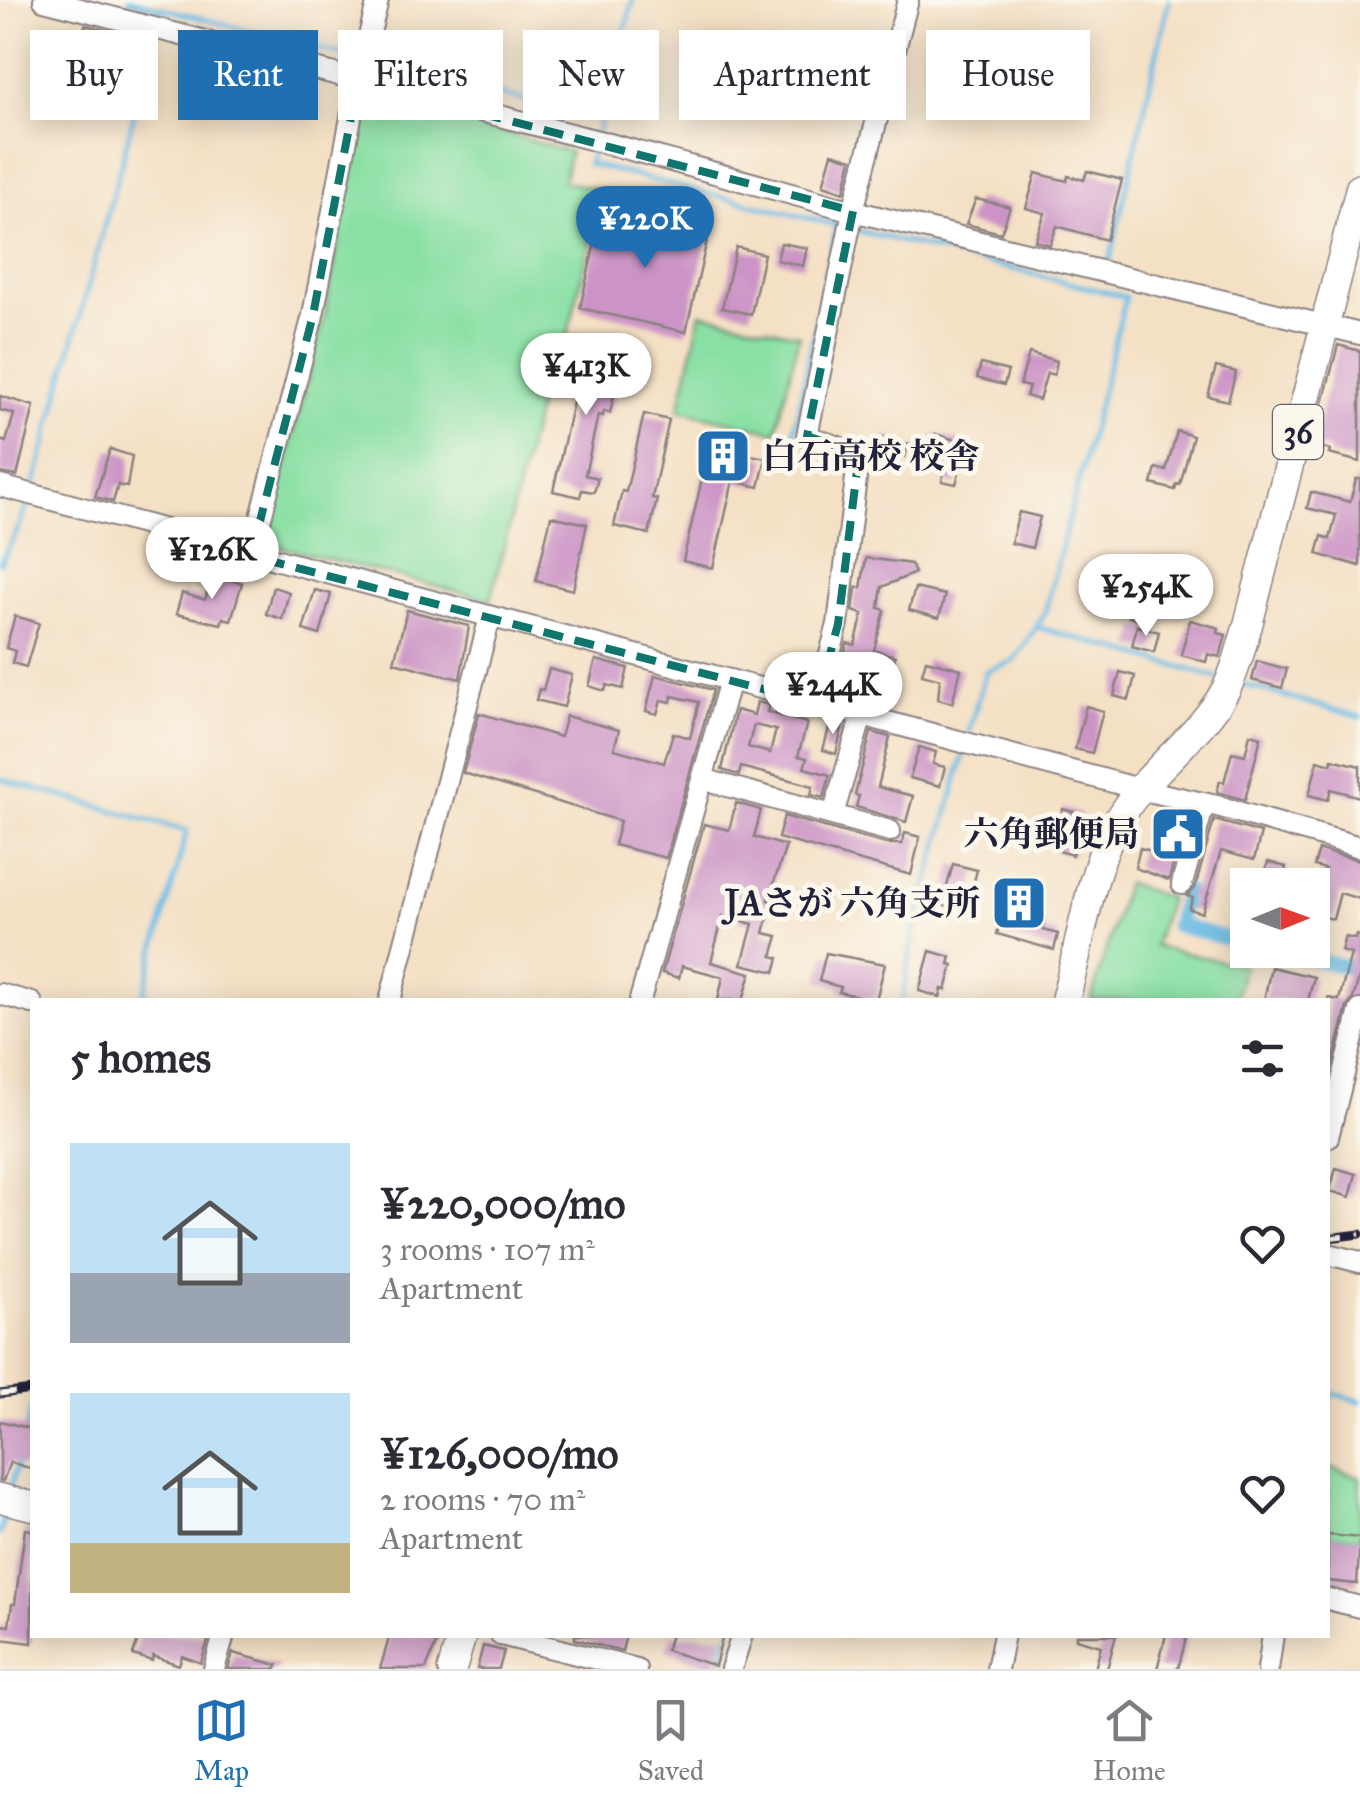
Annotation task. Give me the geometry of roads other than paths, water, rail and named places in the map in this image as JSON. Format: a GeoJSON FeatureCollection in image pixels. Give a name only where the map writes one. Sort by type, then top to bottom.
{"type":"FeatureCollection","features":[{"type":"Feature","properties":{"kind":"main road","name":"36"},"geometry":{"type":"LineString","coordinates":[[1066,998],[1103,856],[1118,820],[1228,683],[1248,625],[1360,188]]}},
{"type":"Feature","properties":{"kind":"main road"},"geometry":{"type":"LineString","coordinates":[[452,1669],[461,1638]]}},
{"type":"Feature","properties":{"kind":"street"},"geometry":{"type":"LineString","coordinates":[[44,0],[156,29],[338,62]]}},
{"type":"Feature","properties":{"kind":"street"},"geometry":{"type":"LineString","coordinates":[[371,30],[378,0]]}},
{"type":"Feature","properties":{"kind":"street"},"geometry":{"type":"LineString","coordinates":[[817,703],[838,624],[859,454],[807,436],[850,222],[908,0]]}},
{"type":"Feature","properties":{"kind":"street"},"geometry":{"type":"LineString","coordinates":[[503,112],[850,222],[1108,272],[1360,334]]}},
{"type":"Feature","properties":{"kind":"street"},"geometry":{"type":"LineString","coordinates":[[252,556],[313,315],[351,120]]}},
{"type":"Feature","properties":{"kind":"street"},"geometry":{"type":"LineString","coordinates":[[0,486],[252,556],[1360,847]]}},
{"type":"Feature","properties":{"kind":"street"},"geometry":{"type":"LineString","coordinates":[[391,998],[490,616]]}},
{"type":"Feature","properties":{"kind":"street"},"geometry":{"type":"LineString","coordinates":[[641,998],[730,680]]}},
{"type":"Feature","properties":{"kind":"street"},"geometry":{"type":"LineString","coordinates":[[833,814],[862,715]]}},
{"type":"Feature","properties":{"kind":"street"},"geometry":{"type":"LineString","coordinates":[[702,779],[890,832]]}},
{"type":"Feature","properties":{"kind":"street"},"geometry":{"type":"LineString","coordinates":[[1182,884],[1211,805]]}},
{"type":"Feature","properties":{"kind":"street"},"geometry":{"type":"LineString","coordinates":[[0,994],[30,1002]]}},
{"type":"Feature","properties":{"kind":"street"},"geometry":{"type":"LineString","coordinates":[[1330,1129],[1360,1010]]}},
{"type":"Feature","properties":{"kind":"street"},"geometry":{"type":"LineString","coordinates":[[1330,1256],[1360,1262]]}},
{"type":"Feature","properties":{"kind":"street"},"geometry":{"type":"LineString","coordinates":[[1330,1599],[1360,1606]]}},
{"type":"Feature","properties":{"kind":"street"},"geometry":{"type":"LineString","coordinates":[[214,1669],[223,1638]]}},
{"type":"Feature","properties":{"kind":"street"},"geometry":{"type":"LineString","coordinates":[[513,1638],[636,1669]]}},
{"type":"Feature","properties":{"kind":"street"},"geometry":{"type":"LineString","coordinates":[[732,1669],[741,1638]]}},
{"type":"Feature","properties":{"kind":"street"},"geometry":{"type":"LineString","coordinates":[[997,1669],[1003,1638]]}},
{"type":"Feature","properties":{"kind":"street"},"geometry":{"type":"LineString","coordinates":[[1268,1669],[1273,1638]]}},
{"type":"Feature","properties":{"kind":"waterway"},"geometry":{"type":"LineString","coordinates":[[129,0],[162,8]]}},
{"type":"Feature","properties":{"kind":"waterway"},"geometry":{"type":"LineString","coordinates":[[597,134],[633,0]]}},
{"type":"Feature","properties":{"kind":"waterway"},"geometry":{"type":"LineString","coordinates":[[1109,265],[1169,0]]}},
{"type":"Feature","properties":{"kind":"waterway"},"geometry":{"type":"LineString","coordinates":[[158,22],[162,8],[338,53]]}},
{"type":"Feature","properties":{"kind":"waterway"},"geometry":{"type":"LineString","coordinates":[[503,95],[523,100]]}},
{"type":"Feature","properties":{"kind":"waterway"},"geometry":{"type":"LineString","coordinates":[[33,491],[133,120]]}},
{"type":"Feature","properties":{"kind":"waterway"},"geometry":{"type":"LineString","coordinates":[[594,145],[588,164],[845,227]]}},
{"type":"Feature","properties":{"kind":"waterway"},"geometry":{"type":"LineString","coordinates":[[785,442],[792,440],[836,226]]}},
{"type":"Feature","properties":{"kind":"waterway"},"geometry":{"type":"LineString","coordinates":[[855,230],[1126,297],[1044,615],[1014,661],[986,671],[968,735]]}},
{"type":"Feature","properties":{"kind":"waterway"},"geometry":{"type":"LineString","coordinates":[[0,563],[29,501]]}},
{"type":"Feature","properties":{"kind":"waterway"},"geometry":{"type":"LineString","coordinates":[[1037,627],[1222,679]]}},
{"type":"Feature","properties":{"kind":"waterway"},"geometry":{"type":"LineString","coordinates":[[1237,683],[1360,717]]}},
{"type":"Feature","properties":{"kind":"waterway"},"geometry":{"type":"LineString","coordinates":[[902,998],[914,934],[966,746]]}},
{"type":"Feature","properties":{"kind":"waterway"},"geometry":{"type":"LineString","coordinates":[[0,779],[187,831],[143,998]]}},
{"type":"Feature","properties":{"kind":"waterway"},"geometry":{"type":"LineString","coordinates":[[1186,891],[1176,925],[1230,939]]}},
{"type":"Feature","properties":{"kind":"waterway"},"geometry":{"type":"LineString","coordinates":[[1330,963],[1360,970]]}},
{"type":"Feature","properties":{"kind":"waterway"},"geometry":{"type":"LineString","coordinates":[[1330,1393],[1360,1401]]}},
{"type":"Feature","properties":{"kind":"waterway"},"geometry":{"type":"LineString","coordinates":[[25,1434],[30,1415]]}},
{"type":"Feature","properties":{"kind":"waterway"},"geometry":{"type":"LineString","coordinates":[[9,1492],[18,1460]]}},
{"type":"Feature","properties":{"kind":"waterway"},"geometry":{"type":"LineString","coordinates":[[0,1534],[6,1508]]}},
{"type":"Feature","properties":{"kind":"waterway"},"geometry":{"type":"LineString","coordinates":[[719,1669],[727,1638]]}},
{"type":"Feature","properties":{"kind":"railway"},"geometry":{"type":"LineString","coordinates":[[1330,1238],[1360,1234]]}},
{"type":"Feature","properties":{"kind":"railway"},"geometry":{"type":"LineString","coordinates":[[0,1394],[30,1390]]}},
{"type":"Feature","properties":{"kind":"place","name":"白石高校 校舎"},"geometry":{"type":"Point","coordinates":[723,456]}},
{"type":"Feature","properties":{"kind":"place","name":"六角郵便局"},"geometry":{"type":"Point","coordinates":[1178,834]}},
{"type":"Feature","properties":{"kind":"place","name":"JAさが 六角支所"},"geometry":{"type":"Point","coordinates":[1019,903]}}]}
